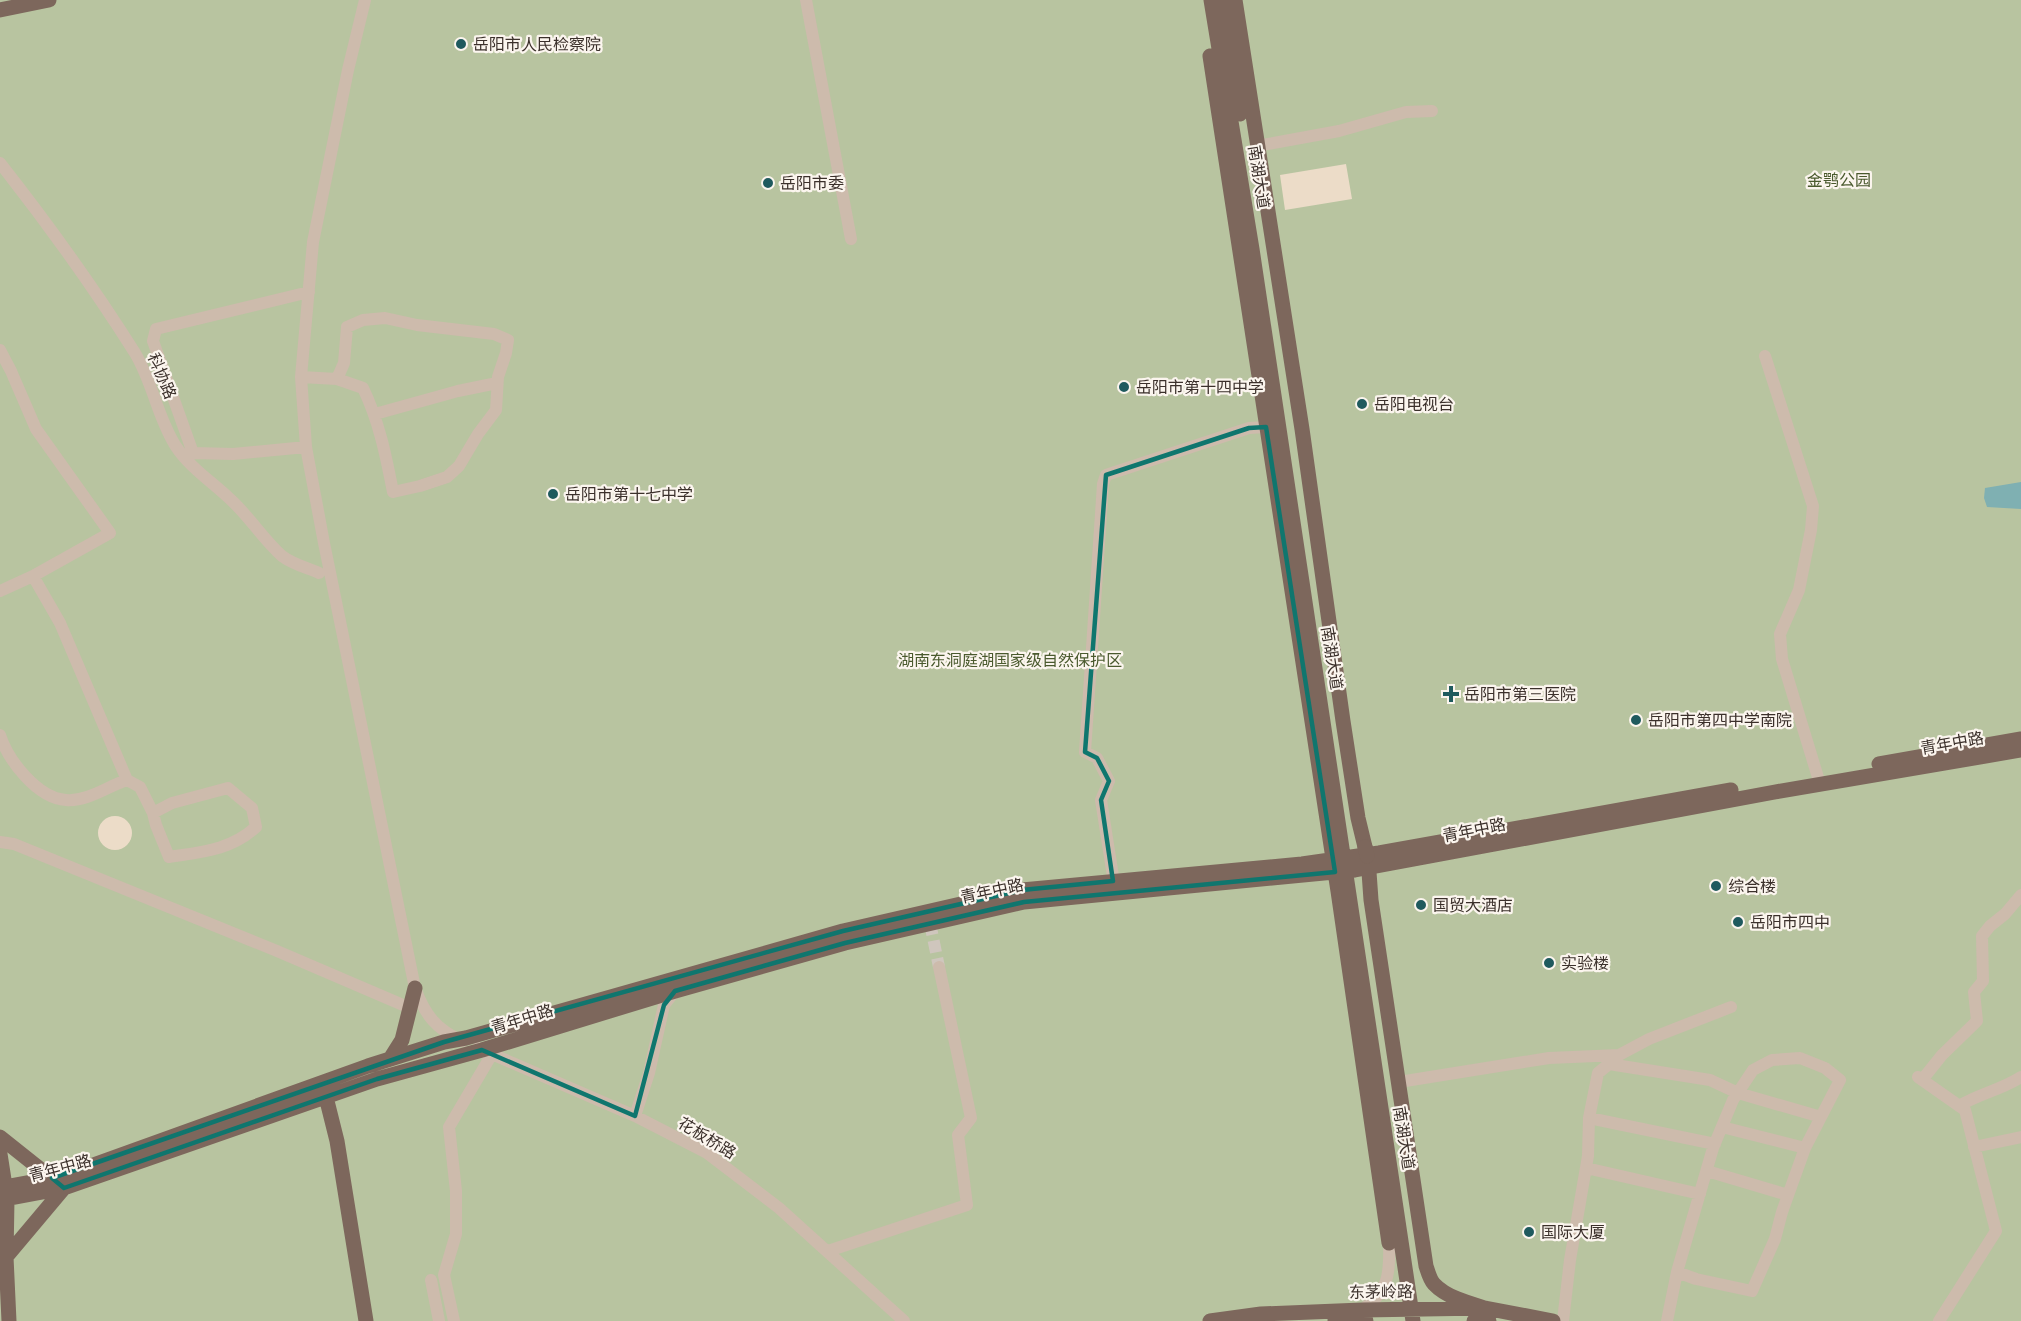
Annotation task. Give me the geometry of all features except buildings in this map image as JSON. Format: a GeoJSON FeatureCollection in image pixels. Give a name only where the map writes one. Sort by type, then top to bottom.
{"type":"FeatureCollection","features":[{"type":"Feature","properties":{"kind":"main road"},"geometry":{"type":"LineString","coordinates":[[0,10],[49,0]]}},
{"type":"Feature","properties":{"kind":"main road"},"geometry":{"type":"LineString","coordinates":[[1201,0],[1266,427],[1352,862],[1389,1243]]}},
{"type":"Feature","properties":{"kind":"main road","name":"南湖大道"},"geometry":{"type":"LineString","coordinates":[[1211,0],[1352,862]]}},
{"type":"Feature","properties":{"kind":"main road","name":"南湖大道"},"geometry":{"type":"LineString","coordinates":[[1223,0],[1352,862],[1417,1315]]}},
{"type":"Feature","properties":{"kind":"main road"},"geometry":{"type":"LineString","coordinates":[[1235,0],[1302,429],[1358,818],[1352,862],[1371,900],[1426,1266],[1432,1283],[1487,1318]]}},
{"type":"Feature","properties":{"kind":"main road","name":"青年中路"},"geometry":{"type":"LineString","coordinates":[[3,1194],[64,1188],[377,1079],[487,1052],[675,991],[845,943],[1024,902],[1114,887],[1352,862],[1818,779],[2021,739]]}},
{"type":"Feature","properties":{"kind":"main road","name":"青年中路"},"geometry":{"type":"LineString","coordinates":[[1818,779],[2021,750]]}},
{"type":"Feature","properties":{"kind":"main road","name":"青年中路"},"geometry":{"type":"LineString","coordinates":[[3,1194],[60,1177],[390,1059],[843,931],[1022,890],[1114,887]]}},
{"type":"Feature","properties":{"kind":"main road"},"geometry":{"type":"LineString","coordinates":[[390,1059],[402,1040],[415,988]]}},
{"type":"Feature","properties":{"kind":"main road"},"geometry":{"type":"LineString","coordinates":[[326,1097],[337,1141],[366,1321]]}},
{"type":"Feature","properties":{"kind":"main road"},"geometry":{"type":"LineString","coordinates":[[0,1137],[64,1188],[6,1257]]}},
{"type":"Feature","properties":{"kind":"main road"},"geometry":{"type":"LineString","coordinates":[[0,1154],[9,1321]]}},
{"type":"Feature","properties":{"kind":"main road"},"geometry":{"type":"LineString","coordinates":[[0,1298],[1,1321]]}},
{"type":"Feature","properties":{"kind":"main road","name":"东茅岭路"},"geometry":{"type":"LineString","coordinates":[[1210,1321],[1261,1314],[1417,1315],[1553,1321]]}},
{"type":"Feature","properties":{"kind":"main road","name":"东茅岭路"},"geometry":{"type":"LineString","coordinates":[[1251,1321],[1348,1321],[1364,1316]]}},
{"type":"Feature","properties":{"kind":"main road","name":"东茅岭路"},"geometry":{"type":"LineString","coordinates":[[1474,1321],[1487,1318]]}},
{"type":"Feature","properties":{"kind":"street","name":"花板桥路"},"geometry":{"type":"LineString","coordinates":[[365,0],[348,70],[313,242],[301,377],[306,447],[350,676],[415,988],[421,1004],[441,1030],[458,1039],[635,1116],[707,1154],[779,1208],[904,1321]]}},
{"type":"Feature","properties":{"kind":"street"},"geometry":{"type":"LineString","coordinates":[[806,0],[851,238]]}},
{"type":"Feature","properties":{"kind":"street"},"geometry":{"type":"LineString","coordinates":[[1257,146],[1340,131],[1406,112],[1432,111]]}},
{"type":"Feature","properties":{"kind":"street","name":"科协路"},"geometry":{"type":"LineString","coordinates":[[0,164],[39,215],[135,355],[150,382],[163,422],[176,447],[195,469],[232,500],[260,534],[284,558],[320,573]]}},
{"type":"Feature","properties":{"kind":"street"},"geometry":{"type":"LineString","coordinates":[[306,447],[233,454],[194,453],[153,341],[156,329],[309,292]]}},
{"type":"Feature","properties":{"kind":"street"},"geometry":{"type":"LineString","coordinates":[[301,377],[337,379],[363,388],[375,414],[393,492],[447,477],[459,466],[496,410],[497,383],[508,340],[494,334],[417,325],[385,318],[363,320],[347,327],[344,363],[337,379]]}},
{"type":"Feature","properties":{"kind":"street"},"geometry":{"type":"LineString","coordinates":[[0,350],[36,429],[110,533],[33,576],[0,591]]}},
{"type":"Feature","properties":{"kind":"street"},"geometry":{"type":"LineString","coordinates":[[1765,356],[1813,506],[1811,530],[1799,590],[1780,634],[1782,659],[1818,779]]}},
{"type":"Feature","properties":{"kind":"street"},"geometry":{"type":"LineString","coordinates":[[375,414],[458,391],[497,383]]}},
{"type":"Feature","properties":{"kind":"street"},"geometry":{"type":"LineString","coordinates":[[1114,887],[1101,800],[1109,781],[1097,758],[1085,752],[1103,484],[1106,475],[1249,428],[1266,427]]}},
{"type":"Feature","properties":{"kind":"street"},"geometry":{"type":"LineString","coordinates":[[33,576],[60,623],[127,780],[140,787],[153,813],[169,857],[211,851],[243,839],[256,827],[252,808],[228,788],[172,803],[153,813]]}},
{"type":"Feature","properties":{"kind":"street"},"geometry":{"type":"LineString","coordinates":[[0,735],[22,774],[48,794],[66,801],[94,795],[113,784],[127,780]]}},
{"type":"Feature","properties":{"kind":"street"},"geometry":{"type":"LineString","coordinates":[[0,842],[14,844],[287,955],[410,1008]]}},
{"type":"Feature","properties":{"kind":"street"},"geometry":{"type":"LineString","coordinates":[[1939,1321],[1996,1231],[1965,1110],[1920,1078],[1977,1022],[1974,992],[1983,981],[1982,936],[2021,895]]}},
{"type":"Feature","properties":{"kind":"street"},"geometry":{"type":"LineString","coordinates":[[828,1251],[967,1205],[958,1135],[971,1118],[939,967]]}},
{"type":"Feature","properties":{"kind":"street"},"geometry":{"type":"LineString","coordinates":[[635,1116],[649,1073],[664,1005],[675,991]]}},
{"type":"Feature","properties":{"kind":"street"},"geometry":{"type":"LineString","coordinates":[[1399,1082],[1550,1058],[1619,1055],[1649,1039],[1731,1007]]}},
{"type":"Feature","properties":{"kind":"street"},"geometry":{"type":"LineString","coordinates":[[454,1321],[444,1275],[456,1234],[456,1191],[448,1127],[487,1052]]}},
{"type":"Feature","properties":{"kind":"street"},"geometry":{"type":"LineString","coordinates":[[1667,1321],[1677,1272],[1715,1144],[1738,1093],[1753,1070],[1772,1060],[1800,1058],[1825,1068],[1840,1080],[1805,1148],[1782,1212],[1775,1239],[1752,1291],[1696,1280],[1677,1272]]}},
{"type":"Feature","properties":{"kind":"street"},"geometry":{"type":"LineString","coordinates":[[1563,1321],[1598,1073],[1609,1064],[1710,1080],[1738,1093],[1821,1117]]}},
{"type":"Feature","properties":{"kind":"street"},"geometry":{"type":"LineString","coordinates":[[1959,1106],[1971,1099],[1998,1090],[2021,1077]]}},
{"type":"Feature","properties":{"kind":"street"},"geometry":{"type":"LineString","coordinates":[[1590,1118],[1715,1144]]}},
{"type":"Feature","properties":{"kind":"street"},"geometry":{"type":"LineString","coordinates":[[1722,1127],[1805,1148]]}},
{"type":"Feature","properties":{"kind":"street"},"geometry":{"type":"LineString","coordinates":[[1974,1147],[2021,1137]]}},
{"type":"Feature","properties":{"kind":"street"},"geometry":{"type":"LineString","coordinates":[[1586,1167],[1700,1194]]}},
{"type":"Feature","properties":{"kind":"street"},"geometry":{"type":"LineString","coordinates":[[1707,1171],[1788,1195]]}},
{"type":"Feature","properties":{"kind":"street"},"geometry":{"type":"LineString","coordinates":[[1364,1316],[1383,1290],[1390,1267],[1389,1243]]}},
{"type":"Feature","properties":{"kind":"street"},"geometry":{"type":"LineString","coordinates":[[431,1280],[439,1321]]}},
{"type":"Feature","properties":{"kind":"highlighted area"},"geometry":{"type":"Polygon","coordinates":[[[1266,427],[1335,872],[1024,902],[845,943],[675,991],[664,1005],[635,1116],[482,1050],[377,1079],[64,1188],[52,1178],[444,1042],[843,931],[1022,890],[1113,881],[1101,800],[1109,781],[1097,758],[1085,752],[1106,475],[1249,428],[1266,427]]]}},
{"type":"Feature","properties":{"kind":"green space","name":"湖南东洞庭湖国家级自然保护区"},"geometry":{"type":"Polygon","coordinates":[[[0,0],[2021,0],[2021,1321],[0,1321],[0,0]]]}},
{"type":"Feature","properties":{"kind":"shaded area"},"geometry":{"type":"Polygon","coordinates":[[[1346,164],[1352,199],[1285,210],[1280,175],[1346,164]]]}},
{"type":"Feature","properties":{"kind":"shaded area"},"geometry":{"type":"Polygon","coordinates":[[[115,816],[127,821],[132,833],[127,845],[115,850],[103,845],[98,833],[103,821],[115,816]]]}},
{"type":"Feature","properties":{"kind":"water"},"geometry":{"type":"Polygon","coordinates":[[[2021,482],[2021,509],[1987,507],[1984,498],[1985,488],[2021,482]]]}},
{"type":"Feature","properties":{"kind":"tunnel"},"geometry":{"type":"LineString","coordinates":[[930,923],[939,967]]}},
{"type":"Feature","properties":{"kind":"place","name":"岳阳市人民检察院"},"geometry":{"type":"Point","coordinates":[461,44]}},
{"type":"Feature","properties":{"kind":"place","name":"岳阳市委"},"geometry":{"type":"Point","coordinates":[768,183]}},
{"type":"Feature","properties":{"kind":"place","name":"岳阳市第十四中学"},"geometry":{"type":"Point","coordinates":[1124,387]}},
{"type":"Feature","properties":{"kind":"place","name":"岳阳电视台"},"geometry":{"type":"Point","coordinates":[1362,404]}},
{"type":"Feature","properties":{"kind":"place","name":"岳阳市第十七中学"},"geometry":{"type":"Point","coordinates":[553,494]}},
{"type":"Feature","properties":{"kind":"place","name":"岳阳市第三医院"},"geometry":{"type":"Point","coordinates":[1451,694]}},
{"type":"Feature","properties":{"kind":"place","name":"岳阳市第四中学南院"},"geometry":{"type":"Point","coordinates":[1636,720]}},
{"type":"Feature","properties":{"kind":"place","name":"综合楼"},"geometry":{"type":"Point","coordinates":[1716,886]}},
{"type":"Feature","properties":{"kind":"place","name":"国贸大酒店"},"geometry":{"type":"Point","coordinates":[1421,905]}},
{"type":"Feature","properties":{"kind":"place","name":"岳阳市四中"},"geometry":{"type":"Point","coordinates":[1738,922]}},
{"type":"Feature","properties":{"kind":"place","name":"实验楼"},"geometry":{"type":"Point","coordinates":[1549,963]}},
{"type":"Feature","properties":{"kind":"place","name":"国际大厦"},"geometry":{"type":"Point","coordinates":[1529,1232]}},
{"type":"Feature","properties":{"kind":"park label","name":"金鹗公园"},"geometry":{"type":"Point","coordinates":[1839,180]}}]}
